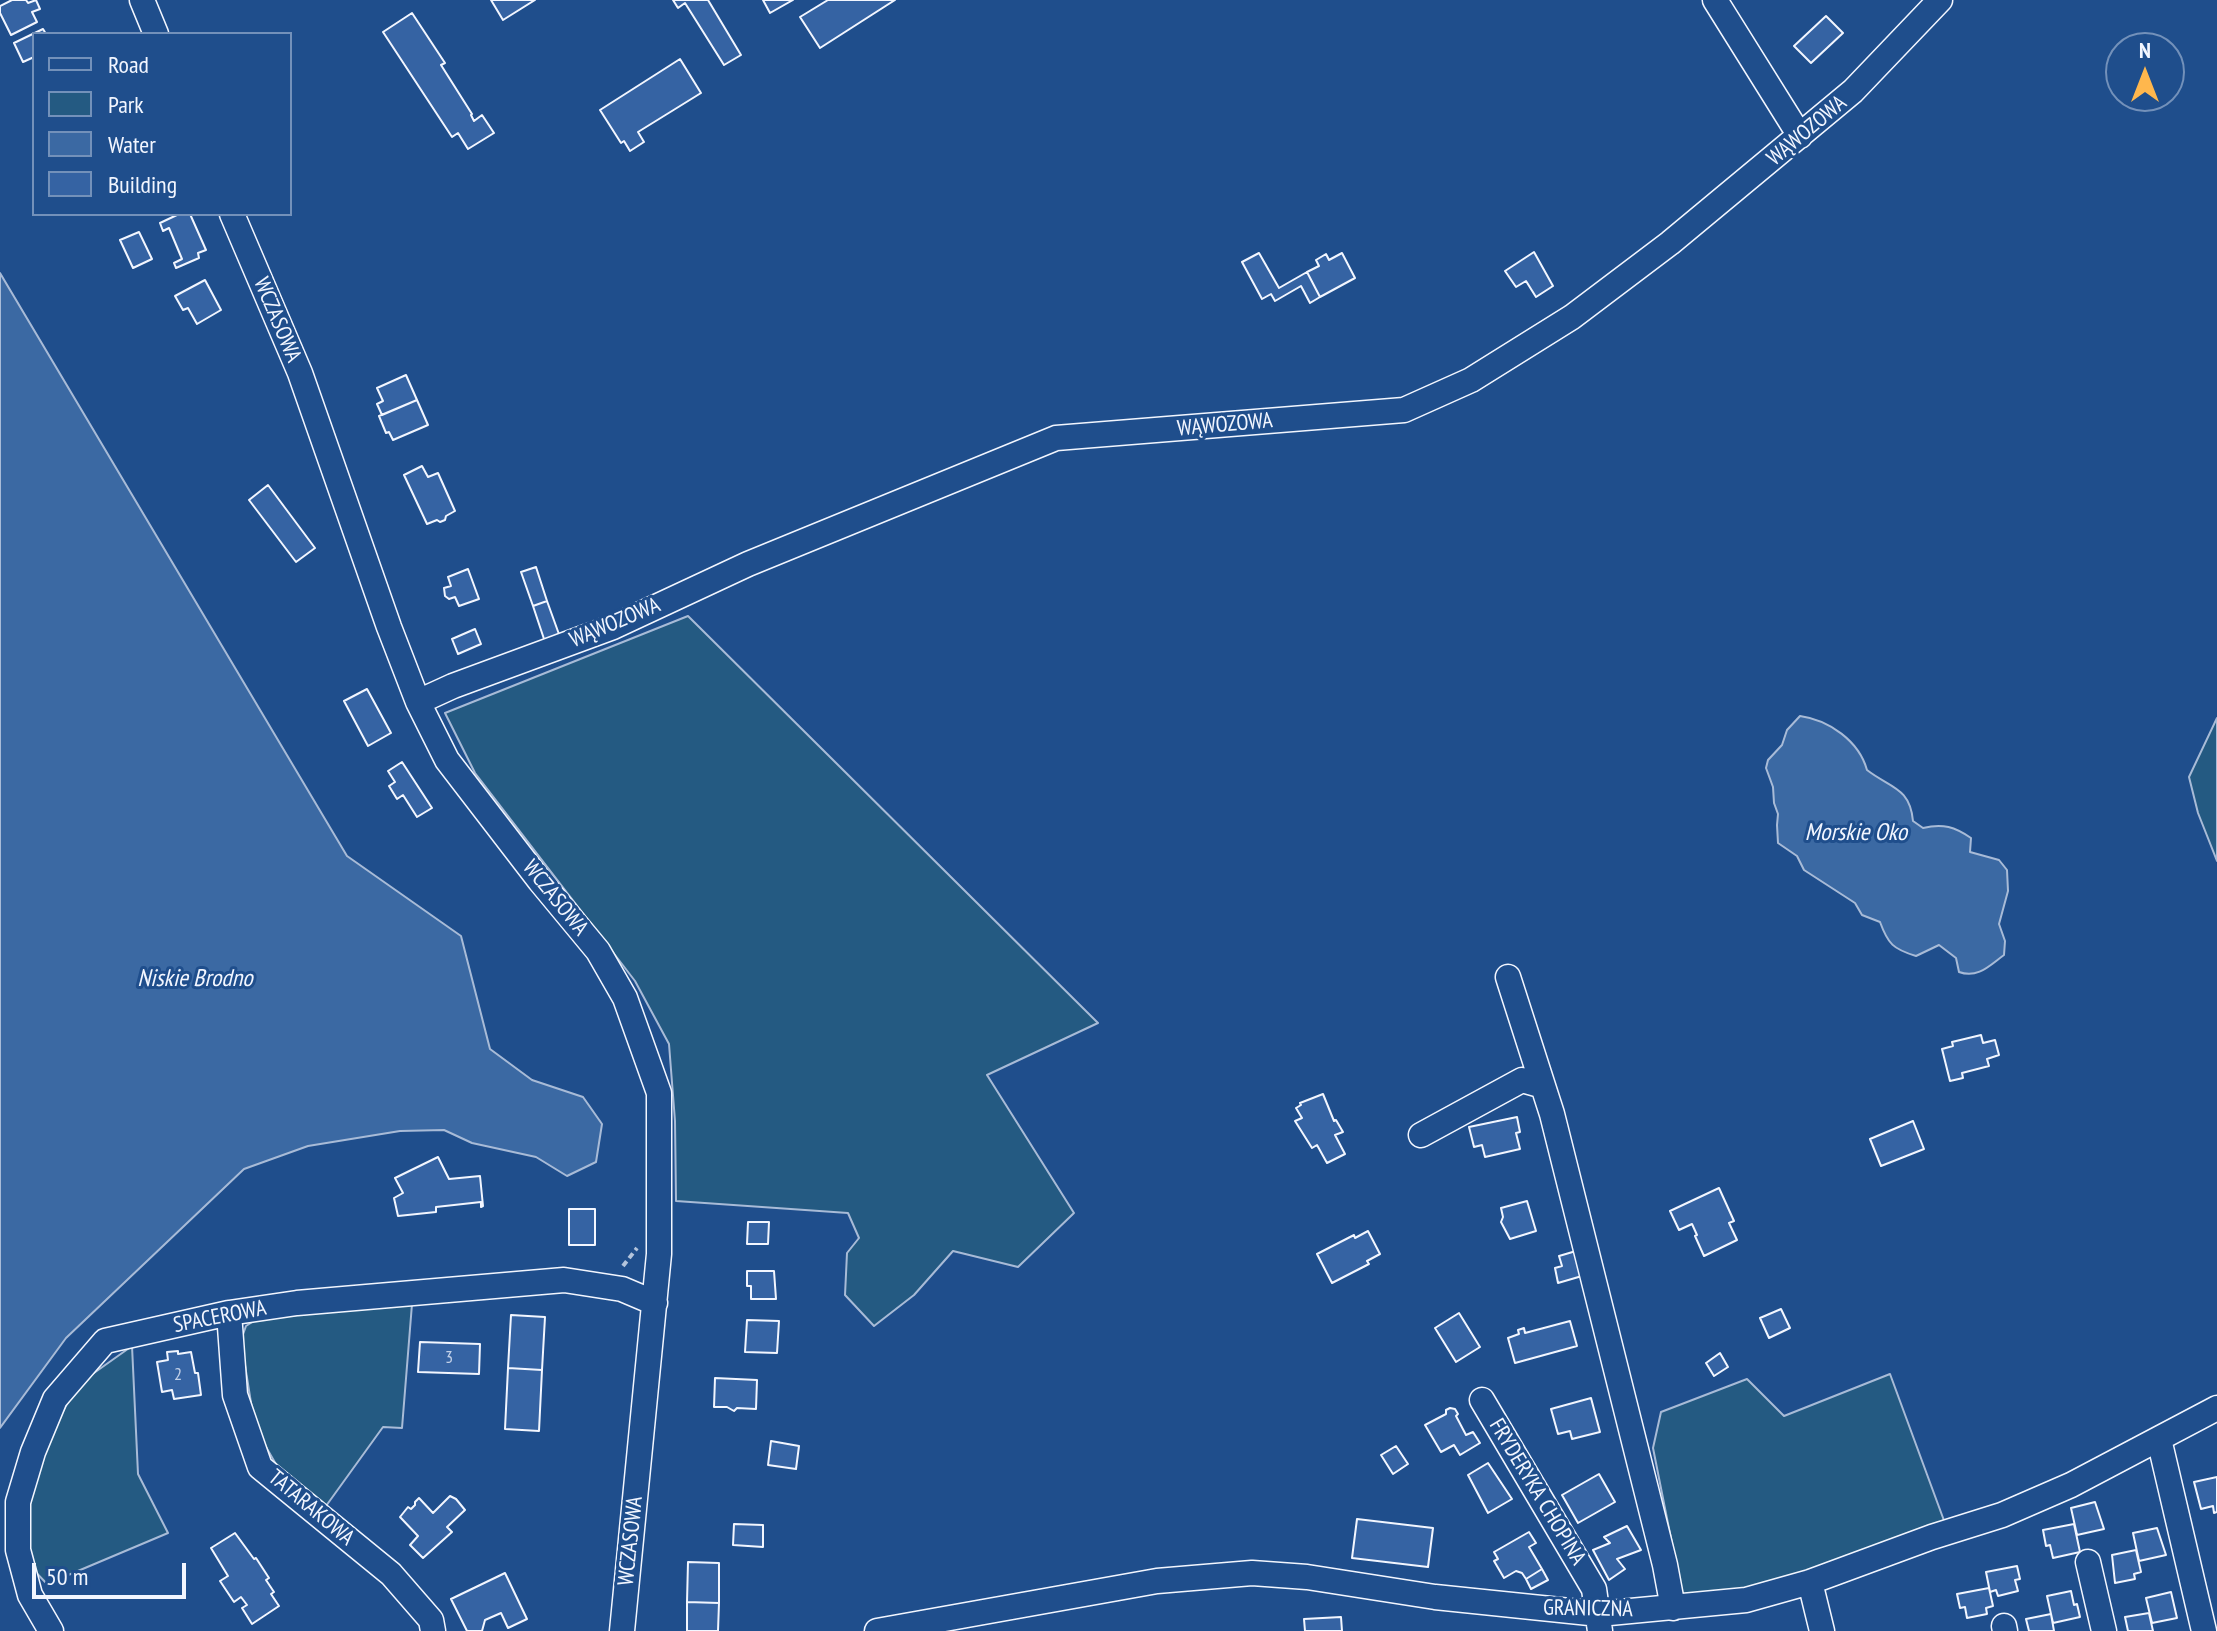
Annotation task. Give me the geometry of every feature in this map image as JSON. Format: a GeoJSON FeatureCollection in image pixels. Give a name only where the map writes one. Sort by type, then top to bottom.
{"type":"FeatureCollection","features":[{"type":"Feature","properties":{"kind":"street"},"geometry":{"type":"LineString","coordinates":[[142,0],[155,32]]}},
{"type":"Feature","properties":{"kind":"street"},"geometry":{"type":"LineString","coordinates":[[1715,0],[1800,136]]}},
{"type":"Feature","properties":{"kind":"street","name":"WĄWOZOWA"},"geometry":{"type":"LineString","coordinates":[[418,702],[613,627],[748,564],[1056,438],[1404,410],[1471,380],[1572,317],[1670,243],[1853,91],[1940,0]]}},
{"type":"Feature","properties":{"kind":"street","name":"WCZASOWA"},"geometry":{"type":"LineString","coordinates":[[233,216],[300,373],[418,702],[447,760],[598,951],[625,998],[659,1093],[659,1254],[622,1631]]}},
{"type":"Feature","properties":{"kind":"street"},"geometry":{"type":"LineString","coordinates":[[1508,977],[1552,1114],[1665,1565],[1673,1608]]}},
{"type":"Feature","properties":{"kind":"street"},"geometry":{"type":"LineString","coordinates":[[1421,1135],[1522,1080],[1543,1086]]}},
{"type":"Feature","properties":{"kind":"street","name":"SPACEROWA"},"geometry":{"type":"LineString","coordinates":[[51,1631],[30,1595],[18,1550],[18,1502],[33,1452],[55,1399],[105,1341],[229,1313],[297,1303],[564,1280],[622,1289],[655,1303]]}},
{"type":"Feature","properties":{"kind":"street","name":"TATARAKOWA"},"geometry":{"type":"LineString","coordinates":[[229,1313],[235,1395],[260,1467],[391,1574],[431,1620],[433,1631]]}},
{"type":"Feature","properties":{"kind":"street","name":"FRYDERYKA CHOPINA"},"geometry":{"type":"LineString","coordinates":[[1482,1400],[1594,1589],[1599,1622]]}},
{"type":"Feature","properties":{"kind":"street","name":"GRANICZNA"},"geometry":{"type":"LineString","coordinates":[[877,1631],[1157,1581],[1252,1573],[1307,1577],[1599,1622],[1673,1608],[1746,1600],[1810,1582],[2002,1515],[2071,1485],[2217,1408]]}},
{"type":"Feature","properties":{"kind":"street"},"geometry":{"type":"LineString","coordinates":[[2159,1439],[2204,1631]]}},
{"type":"Feature","properties":{"kind":"street"},"geometry":{"type":"LineString","coordinates":[[2088,1562],[2104,1631]]}},
{"type":"Feature","properties":{"kind":"street"},"geometry":{"type":"LineString","coordinates":[[1810,1582],[1822,1631]]}},
{"type":"Feature","properties":{"kind":"green space"},"geometry":{"type":"Polygon","coordinates":[[[688,616],[1098,1023],[987,1075],[1074,1213],[1018,1267],[953,1251],[914,1295],[874,1326],[845,1295],[847,1253],[859,1238],[848,1213],[676,1201],[675,1121],[669,1044],[635,981],[475,773],[445,713],[688,616]]]}},
{"type":"Feature","properties":{"kind":"green space"},"geometry":{"type":"Polygon","coordinates":[[[2217,718],[2217,861],[2198,813],[2189,777],[2217,718]]]}},
{"type":"Feature","properties":{"kind":"green space"},"geometry":{"type":"Polygon","coordinates":[[[412,1304],[402,1428],[383,1427],[326,1506],[277,1466],[255,1428],[241,1340],[246,1326],[257,1319],[412,1304]]]}},
{"type":"Feature","properties":{"kind":"green space"},"geometry":{"type":"Polygon","coordinates":[[[132,1346],[138,1474],[168,1533],[47,1584],[28,1564],[27,1524],[37,1460],[77,1385],[132,1346]]]}},
{"type":"Feature","properties":{"kind":"green space"},"geometry":{"type":"Polygon","coordinates":[[[1890,1374],[1946,1526],[1804,1579],[1684,1604],[1653,1448],[1661,1412],[1747,1379],[1784,1416],[1890,1374]]]}},
{"type":"Feature","properties":{"kind":"water","name":"Niskie Brodno"},"geometry":{"type":"Polygon","coordinates":[[[0,273],[347,856],[461,936],[490,1049],[532,1080],[583,1097],[602,1124],[596,1162],[567,1176],[536,1157],[472,1143],[444,1130],[400,1131],[308,1146],[244,1169],[66,1338],[0,1428],[0,273]]]}},
{"type":"Feature","properties":{"kind":"water","name":"Morskie Oko"},"geometry":{"type":"Polygon","coordinates":[[[1800,716],[1832,727],[1850,741],[1867,770],[1898,790],[1908,801],[1913,821],[1923,828],[1943,826],[1960,831],[1971,838],[1970,852],[1999,860],[2007,870],[2008,891],[1999,924],[2005,941],[2004,955],[1983,970],[1966,974],[1959,972],[1956,958],[1939,945],[1916,956],[1902,951],[1892,945],[1880,922],[1862,915],[1855,903],[1804,870],[1797,856],[1778,843],[1778,814],[1766,768],[1768,760],[1782,745],[1787,730],[1800,716]]]}},
{"type":"Feature","properties":{"kind":"building"},"geometry":{"type":"Polygon","coordinates":[[[12,0],[26,0],[28,3],[36,0],[40,9],[32,12],[37,22],[11,35],[0,13],[0,6],[12,0]]]}},
{"type":"Feature","properties":{"kind":"building"},"geometry":{"type":"Polygon","coordinates":[[[491,0],[535,0],[503,20],[491,0]]]}},
{"type":"Feature","properties":{"kind":"building"},"geometry":{"type":"Polygon","coordinates":[[[673,0],[708,0],[741,55],[724,65],[685,3],[678,8],[673,0]]]}},
{"type":"Feature","properties":{"kind":"building"},"geometry":{"type":"Polygon","coordinates":[[[763,0],[793,0],[770,13],[763,0]]]}},
{"type":"Feature","properties":{"kind":"building"},"geometry":{"type":"Polygon","coordinates":[[[828,0],[895,0],[820,48],[800,17],[828,0]]]}},
{"type":"Feature","properties":{"kind":"building"},"geometry":{"type":"Polygon","coordinates":[[[412,13],[445,63],[441,65],[474,121],[482,115],[494,133],[468,149],[458,133],[452,137],[383,32],[412,13]]]}},
{"type":"Feature","properties":{"kind":"building"},"geometry":{"type":"Polygon","coordinates":[[[1826,16],[1843,33],[1811,63],[1794,46],[1826,16]]]}},
{"type":"Feature","properties":{"kind":"building"},"geometry":{"type":"Polygon","coordinates":[[[32,34],[32,58],[23,62],[14,43],[32,34]]]}},
{"type":"Feature","properties":{"kind":"building"},"geometry":{"type":"Polygon","coordinates":[[[680,59],[701,93],[638,132],[644,142],[630,151],[624,141],[621,143],[600,110],[680,59]]]}},
{"type":"Feature","properties":{"kind":"building"},"geometry":{"type":"Polygon","coordinates":[[[175,216],[191,216],[206,250],[198,253],[199,258],[176,268],[174,263],[182,259],[169,228],[163,231],[160,223],[175,216]]]}},
{"type":"Feature","properties":{"kind":"building"},"geometry":{"type":"Polygon","coordinates":[[[139,232],[152,259],[133,268],[120,240],[139,232]]]}},
{"type":"Feature","properties":{"kind":"building"},"geometry":{"type":"Polygon","coordinates":[[[1534,252],[1553,286],[1536,297],[1526,281],[1516,287],[1505,271],[1534,252]]]}},
{"type":"Feature","properties":{"kind":"building"},"geometry":{"type":"Polygon","coordinates":[[[1259,253],[1279,288],[1307,272],[1320,297],[1310,303],[1301,286],[1275,301],[1271,294],[1262,299],[1242,262],[1259,253]]]}},
{"type":"Feature","properties":{"kind":"building"},"geometry":{"type":"Polygon","coordinates":[[[1342,253],[1355,278],[1320,297],[1307,272],[1319,266],[1316,260],[1326,254],[1329,260],[1342,253]]]}},
{"type":"Feature","properties":{"kind":"building"},"geometry":{"type":"Polygon","coordinates":[[[205,280],[221,310],[197,324],[188,308],[183,310],[175,296],[205,280]]]}},
{"type":"Feature","properties":{"kind":"building"},"geometry":{"type":"Polygon","coordinates":[[[406,375],[417,400],[382,415],[377,404],[383,401],[377,388],[406,375]]]}},
{"type":"Feature","properties":{"kind":"building"},"geometry":{"type":"Polygon","coordinates":[[[417,400],[428,425],[393,440],[389,432],[386,433],[379,416],[417,400]]]}},
{"type":"Feature","properties":{"kind":"building"},"geometry":{"type":"Polygon","coordinates":[[[422,466],[428,477],[438,473],[455,511],[440,522],[437,520],[427,524],[404,475],[422,466]]]}},
{"type":"Feature","properties":{"kind":"building"},"geometry":{"type":"Polygon","coordinates":[[[268,485],[315,548],[296,562],[249,500],[268,485]]]}},
{"type":"Feature","properties":{"kind":"building"},"geometry":{"type":"Polygon","coordinates":[[[536,567],[547,601],[533,606],[521,572],[536,567]]]}},
{"type":"Feature","properties":{"kind":"building"},"geometry":{"type":"Polygon","coordinates":[[[468,569],[479,599],[459,606],[455,597],[449,599],[445,596],[444,588],[451,586],[448,577],[468,569]]]}},
{"type":"Feature","properties":{"kind":"building"},"geometry":{"type":"Polygon","coordinates":[[[547,601],[560,637],[545,642],[533,606],[547,601]]]}},
{"type":"Feature","properties":{"kind":"building"},"geometry":{"type":"Polygon","coordinates":[[[475,629],[481,644],[458,654],[452,639],[475,629]]]}},
{"type":"Feature","properties":{"kind":"building"},"geometry":{"type":"Polygon","coordinates":[[[367,689],[391,733],[368,746],[344,701],[367,689]]]}},
{"type":"Feature","properties":{"kind":"building"},"geometry":{"type":"Polygon","coordinates":[[[402,762],[432,808],[417,817],[403,795],[397,799],[389,786],[395,782],[388,771],[402,762]]]}},
{"type":"Feature","properties":{"kind":"building"},"geometry":{"type":"Polygon","coordinates":[[[1981,1035],[1983,1043],[1995,1040],[1999,1055],[1987,1059],[1989,1066],[1962,1073],[1963,1078],[1950,1081],[1942,1049],[1953,1046],[1952,1042],[1981,1035]]]}},
{"type":"Feature","properties":{"kind":"building"},"geometry":{"type":"Polygon","coordinates":[[[1323,1094],[1334,1121],[1343,1132],[1335,1135],[1345,1154],[1327,1163],[1317,1145],[1312,1148],[1295,1121],[1302,1118],[1296,1108],[1300,1103],[1323,1094]]]}},
{"type":"Feature","properties":{"kind":"building"},"geometry":{"type":"Polygon","coordinates":[[[1517,1117],[1520,1132],[1516,1133],[1520,1149],[1485,1157],[1482,1145],[1474,1147],[1469,1127],[1517,1117]]]}},
{"type":"Feature","properties":{"kind":"building"},"geometry":{"type":"Polygon","coordinates":[[[1913,1121],[1924,1149],[1881,1166],[1870,1139],[1913,1121]]]}},
{"type":"Feature","properties":{"kind":"building"},"geometry":{"type":"Polygon","coordinates":[[[438,1157],[449,1179],[480,1176],[483,1206],[481,1202],[436,1207],[436,1212],[398,1216],[394,1198],[403,1193],[395,1178],[438,1157]]]}},
{"type":"Feature","properties":{"kind":"building"},"geometry":{"type":"Polygon","coordinates":[[[1719,1188],[1734,1221],[1729,1223],[1737,1240],[1704,1256],[1692,1224],[1679,1230],[1670,1211],[1719,1188]]]}},
{"type":"Feature","properties":{"kind":"building"},"geometry":{"type":"Polygon","coordinates":[[[1527,1201],[1536,1231],[1510,1239],[1501,1222],[1501,1208],[1527,1201]]]}},
{"type":"Feature","properties":{"kind":"building"},"geometry":{"type":"Polygon","coordinates":[[[569,1209],[595,1209],[595,1245],[569,1245],[569,1209]]]}},
{"type":"Feature","properties":{"kind":"building"},"geometry":{"type":"Polygon","coordinates":[[[748,1222],[769,1222],[768,1244],[747,1244],[748,1222]]]}},
{"type":"Feature","properties":{"kind":"building"},"geometry":{"type":"Polygon","coordinates":[[[1368,1231],[1380,1254],[1367,1261],[1369,1264],[1332,1283],[1317,1254],[1368,1231]]]}},
{"type":"Feature","properties":{"kind":"building"},"geometry":{"type":"Polygon","coordinates":[[[1576,1251],[1582,1276],[1558,1283],[1555,1268],[1562,1266],[1559,1256],[1576,1251]]]}},
{"type":"Feature","properties":{"kind":"building"},"geometry":{"type":"Polygon","coordinates":[[[747,1271],[774,1271],[776,1299],[751,1299],[747,1271]]]}},
{"type":"Feature","properties":{"kind":"building"},"geometry":{"type":"Polygon","coordinates":[[[1781,1309],[1790,1328],[1769,1338],[1760,1318],[1781,1309]]]}},
{"type":"Feature","properties":{"kind":"building"},"geometry":{"type":"Polygon","coordinates":[[[1459,1313],[1480,1347],[1456,1362],[1435,1328],[1459,1313]]]}},
{"type":"Feature","properties":{"kind":"building"},"geometry":{"type":"Polygon","coordinates":[[[511,1315],[545,1317],[542,1370],[508,1368],[511,1315]]]}},
{"type":"Feature","properties":{"kind":"building"},"geometry":{"type":"Polygon","coordinates":[[[747,1320],[779,1321],[777,1353],[745,1352],[747,1320]]]}},
{"type":"Feature","properties":{"kind":"building"},"geometry":{"type":"Polygon","coordinates":[[[1570,1321],[1577,1346],[1515,1363],[1508,1338],[1519,1334],[1518,1330],[1524,1328],[1525,1333],[1570,1321]]]}},
{"type":"Feature","properties":{"kind":"building"},"geometry":{"type":"Polygon","coordinates":[[[420,1342],[480,1344],[479,1374],[418,1372],[420,1342]]]}},
{"type":"Feature","properties":{"kind":"building"},"geometry":{"type":"Polygon","coordinates":[[[178,1351],[178,1354],[191,1352],[201,1395],[174,1399],[172,1390],[162,1392],[157,1362],[168,1360],[167,1352],[178,1351]]]}},
{"type":"Feature","properties":{"kind":"building"},"geometry":{"type":"Polygon","coordinates":[[[1720,1353],[1728,1367],[1714,1376],[1706,1363],[1720,1353]]]}},
{"type":"Feature","properties":{"kind":"building"},"geometry":{"type":"Polygon","coordinates":[[[508,1368],[542,1370],[539,1431],[505,1429],[508,1368]]]}},
{"type":"Feature","properties":{"kind":"building"},"geometry":{"type":"Polygon","coordinates":[[[715,1378],[757,1380],[756,1409],[737,1408],[734,1411],[727,1407],[714,1407],[715,1378]]]}},
{"type":"Feature","properties":{"kind":"building"},"geometry":{"type":"Polygon","coordinates":[[[1591,1398],[1600,1432],[1572,1439],[1570,1431],[1558,1434],[1551,1409],[1591,1398]]]}},
{"type":"Feature","properties":{"kind":"building"},"geometry":{"type":"Polygon","coordinates":[[[1450,1408],[1458,1414],[1456,1416],[1466,1435],[1473,1432],[1480,1443],[1460,1455],[1454,1445],[1441,1452],[1425,1425],[1446,1414],[1450,1408]]]}},
{"type":"Feature","properties":{"kind":"building"},"geometry":{"type":"Polygon","coordinates":[[[771,1441],[799,1446],[796,1469],[768,1465],[771,1441]]]}},
{"type":"Feature","properties":{"kind":"building"},"geometry":{"type":"Polygon","coordinates":[[[1396,1446],[1408,1464],[1393,1474],[1381,1455],[1396,1446]]]}},
{"type":"Feature","properties":{"kind":"building"},"geometry":{"type":"Polygon","coordinates":[[[1488,1463],[1512,1499],[1488,1513],[1468,1475],[1488,1463]]]}},
{"type":"Feature","properties":{"kind":"building"},"geometry":{"type":"Polygon","coordinates":[[[1599,1474],[1615,1502],[1578,1523],[1562,1495],[1599,1474]]]}},
{"type":"Feature","properties":{"kind":"building"},"geometry":{"type":"Polygon","coordinates":[[[2217,1477],[2217,1512],[2214,1513],[2213,1506],[2201,1509],[2194,1482],[2217,1477]]]}},
{"type":"Feature","properties":{"kind":"building"},"geometry":{"type":"Polygon","coordinates":[[[450,1496],[465,1510],[447,1527],[452,1532],[423,1558],[410,1545],[418,1536],[400,1517],[419,1498],[433,1513],[450,1496]]]}},
{"type":"Feature","properties":{"kind":"building"},"geometry":{"type":"Polygon","coordinates":[[[2095,1502],[2104,1529],[2077,1535],[2071,1508],[2095,1502]]]}},
{"type":"Feature","properties":{"kind":"building"},"geometry":{"type":"Polygon","coordinates":[[[1357,1519],[1433,1528],[1428,1567],[1352,1558],[1357,1519]]]}},
{"type":"Feature","properties":{"kind":"building"},"geometry":{"type":"Polygon","coordinates":[[[734,1524],[763,1525],[763,1547],[733,1545],[734,1524]]]}},
{"type":"Feature","properties":{"kind":"building"},"geometry":{"type":"Polygon","coordinates":[[[2074,1524],[2080,1552],[2053,1558],[2050,1545],[2046,1546],[2043,1530],[2074,1524]]]}},
{"type":"Feature","properties":{"kind":"building"},"geometry":{"type":"Polygon","coordinates":[[[1627,1526],[1641,1550],[1617,1559],[1625,1569],[1609,1580],[1593,1550],[1610,1543],[1604,1537],[1627,1526]]]}},
{"type":"Feature","properties":{"kind":"building"},"geometry":{"type":"Polygon","coordinates":[[[2157,1528],[2166,1555],[2139,1561],[2133,1533],[2157,1528]]]}},
{"type":"Feature","properties":{"kind":"building"},"geometry":{"type":"Polygon","coordinates":[[[1529,1532],[1536,1543],[1529,1547],[1542,1569],[1526,1579],[1516,1571],[1504,1578],[1494,1561],[1498,1559],[1494,1552],[1529,1532]]]}},
{"type":"Feature","properties":{"kind":"building"},"geometry":{"type":"Polygon","coordinates":[[[235,1533],[269,1578],[266,1580],[274,1592],[271,1594],[279,1606],[252,1624],[242,1608],[247,1605],[241,1597],[234,1602],[220,1581],[228,1576],[211,1548],[235,1533]]]}},
{"type":"Feature","properties":{"kind":"building"},"geometry":{"type":"Polygon","coordinates":[[[2136,1550],[2141,1572],[2134,1574],[2135,1579],[2115,1583],[2112,1555],[2136,1550]]]}},
{"type":"Feature","properties":{"kind":"building"},"geometry":{"type":"Polygon","coordinates":[[[688,1562],[719,1563],[719,1603],[687,1602],[688,1562]]]}},
{"type":"Feature","properties":{"kind":"building"},"geometry":{"type":"Polygon","coordinates":[[[2017,1566],[2020,1579],[2015,1580],[2018,1591],[1998,1596],[1996,1590],[1990,1592],[1986,1572],[2017,1566]]]}},
{"type":"Feature","properties":{"kind":"building"},"geometry":{"type":"Polygon","coordinates":[[[1542,1569],[1548,1580],[1531,1589],[1526,1579],[1542,1569]]]}},
{"type":"Feature","properties":{"kind":"building"},"geometry":{"type":"Polygon","coordinates":[[[505,1573],[527,1619],[508,1628],[501,1613],[485,1620],[482,1631],[467,1631],[451,1599],[505,1573]]]}},
{"type":"Feature","properties":{"kind":"building"},"geometry":{"type":"Polygon","coordinates":[[[1989,1588],[1993,1606],[1986,1608],[1987,1614],[1967,1618],[1965,1607],[1960,1608],[1957,1594],[1989,1588]]]}},
{"type":"Feature","properties":{"kind":"building"},"geometry":{"type":"Polygon","coordinates":[[[2071,1591],[2080,1617],[2053,1623],[2047,1596],[2071,1591]]]}},
{"type":"Feature","properties":{"kind":"building"},"geometry":{"type":"Polygon","coordinates":[[[2171,1592],[2177,1618],[2152,1623],[2146,1598],[2171,1592]]]}},
{"type":"Feature","properties":{"kind":"building"},"geometry":{"type":"Polygon","coordinates":[[[687,1602],[719,1603],[718,1631],[687,1631],[687,1602]]]}},
{"type":"Feature","properties":{"kind":"building"},"geometry":{"type":"Polygon","coordinates":[[[2149,1613],[2153,1631],[2128,1631],[2125,1617],[2149,1613]]]}},
{"type":"Feature","properties":{"kind":"building"},"geometry":{"type":"Polygon","coordinates":[[[2051,1614],[2054,1631],[2029,1631],[2026,1619],[2051,1614]]]}},
{"type":"Feature","properties":{"kind":"building"},"geometry":{"type":"Polygon","coordinates":[[[1341,1617],[1342,1631],[1305,1631],[1304,1619],[1341,1617]]]}}]}
